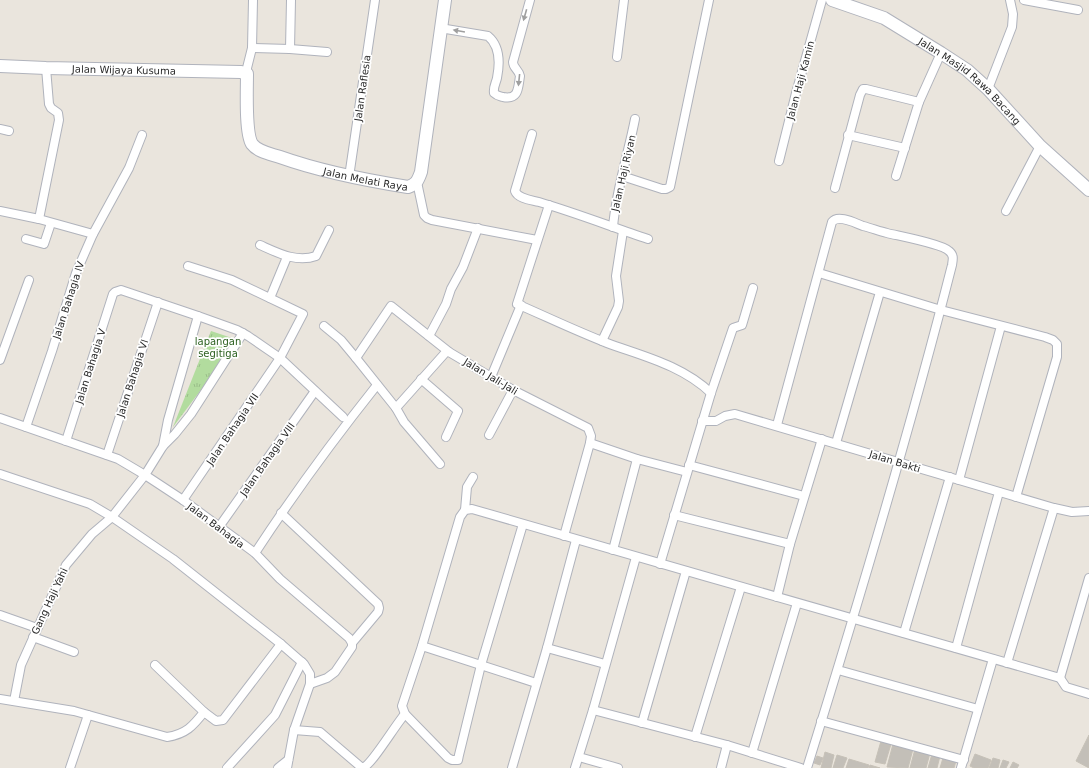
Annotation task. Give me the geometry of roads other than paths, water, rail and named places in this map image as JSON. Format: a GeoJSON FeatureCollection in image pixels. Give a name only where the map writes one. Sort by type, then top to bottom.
{"type":"FeatureCollection","features":[{"type":"Feature","properties":{"kind":"street"},"geometry":{"type":"LineString","coordinates":[[247,74],[252,48],[253,0]]}},
{"type":"Feature","properties":{"kind":"street"},"geometry":{"type":"LineString","coordinates":[[290,49],[291,0]]}},
{"type":"Feature","properties":{"kind":"street","name":"Jalan Raflesia"},"geometry":{"type":"LineString","coordinates":[[349,177],[375,0]]}},
{"type":"Feature","properties":{"kind":"street","name":"Jalan Melati Raya"},"geometry":{"type":"LineString","coordinates":[[247,74],[248,131],[252,144],[258,149],[292,162],[349,177],[408,187],[414,185],[417,182],[421,172],[445,0]]}},
{"type":"Feature","properties":{"kind":"street"},"geometry":{"type":"LineString","coordinates":[[440,28],[488,36],[493,40],[497,48],[498,57],[497,77],[494,86],[494,93],[497,96],[506,98],[515,96],[518,88],[519,73],[514,67],[513,62],[530,0]]}},
{"type":"Feature","properties":{"kind":"street"},"geometry":{"type":"LineString","coordinates":[[617,57],[624,0]]}},
{"type":"Feature","properties":{"kind":"street"},"geometry":{"type":"LineString","coordinates":[[622,176],[662,189],[670,187],[709,0]]}},
{"type":"Feature","properties":{"kind":"street","name":"Jalan Haji Kamin"},"geometry":{"type":"LineString","coordinates":[[779,161],[822,0]]}},
{"type":"Feature","properties":{"kind":"street","name":"Jalan Masjid Rawa Bacang"},"geometry":{"type":"LineString","coordinates":[[832,0],[884,18],[967,70],[988,89],[1040,146],[1089,188]]}},
{"type":"Feature","properties":{"kind":"street"},"geometry":{"type":"LineString","coordinates":[[988,89],[1012,27],[1013,14],[1010,1],[1024,0],[1078,10]]}},
{"type":"Feature","properties":{"kind":"street"},"geometry":{"type":"LineString","coordinates":[[252,48],[327,52]]}},
{"type":"Feature","properties":{"kind":"street"},"geometry":{"type":"LineString","coordinates":[[896,176],[919,102],[942,53]]}},
{"type":"Feature","properties":{"kind":"street","name":"Jalan Wijaya Kusuma"},"geometry":{"type":"LineString","coordinates":[[0,66],[241,72],[247,74]]}},
{"type":"Feature","properties":{"kind":"street"},"geometry":{"type":"LineString","coordinates":[[39,219],[59,120],[58,113],[50,108],[48,104],[46,68]]}},
{"type":"Feature","properties":{"kind":"street"},"geometry":{"type":"LineString","coordinates":[[834,188],[848,135],[863,89],[870,89],[919,102]]}},
{"type":"Feature","properties":{"kind":"street","name":"Jalan Haji Riyan"},"geometry":{"type":"LineString","coordinates":[[613,227],[617,194],[629,150],[635,119]]}},
{"type":"Feature","properties":{"kind":"street"},"geometry":{"type":"LineString","coordinates":[[0,129],[9,131]]}},
{"type":"Feature","properties":{"kind":"street"},"geometry":{"type":"LineString","coordinates":[[532,134],[515,191],[517,195],[522,198],[549,205],[648,239]]}},
{"type":"Feature","properties":{"kind":"street","name":"Jalan Bahagia IV"},"geometry":{"type":"LineString","coordinates":[[26,427],[52,351],[76,273],[92,234],[129,168],[142,135]]}},
{"type":"Feature","properties":{"kind":"street"},"geometry":{"type":"LineString","coordinates":[[848,135],[905,148]]}},
{"type":"Feature","properties":{"kind":"street"},"geometry":{"type":"LineString","coordinates":[[1006,211],[1040,146]]}},
{"type":"Feature","properties":{"kind":"street"},"geometry":{"type":"LineString","coordinates":[[417,182],[424,215],[427,218],[537,240]]}},
{"type":"Feature","properties":{"kind":"street"},"geometry":{"type":"LineString","coordinates":[[549,205],[517,304],[602,341],[663,363],[689,376],[711,392]]}},
{"type":"Feature","properties":{"kind":"street"},"geometry":{"type":"LineString","coordinates":[[0,211],[39,219],[92,234]]}},
{"type":"Feature","properties":{"kind":"street"},"geometry":{"type":"LineString","coordinates":[[777,425],[832,222],[837,219],[927,243],[950,251],[954,258],[900,462],[854,619],[807,768]]}},
{"type":"Feature","properties":{"kind":"street"},"geometry":{"type":"LineString","coordinates":[[26,239],[44,244],[51,223]]}},
{"type":"Feature","properties":{"kind":"street"},"geometry":{"type":"LineString","coordinates":[[428,336],[463,267],[478,228]]}},
{"type":"Feature","properties":{"kind":"street"},"geometry":{"type":"LineString","coordinates":[[260,245],[288,256],[308,259],[316,256],[329,230]]}},
{"type":"Feature","properties":{"kind":"street"},"geometry":{"type":"LineString","coordinates":[[602,341],[618,307],[619,301],[616,276],[623,231]]}},
{"type":"Feature","properties":{"kind":"street"},"geometry":{"type":"LineString","coordinates":[[188,266],[232,280],[270,298],[288,256]]}},
{"type":"Feature","properties":{"kind":"street"},"geometry":{"type":"LineString","coordinates":[[819,273],[941,310],[1045,337],[1053,340],[1057,344],[1057,357],[1016,497]]}},
{"type":"Feature","properties":{"kind":"street"},"geometry":{"type":"LineString","coordinates":[[0,360],[29,280]]}},
{"type":"Feature","properties":{"kind":"street"},"geometry":{"type":"LineString","coordinates":[[660,564],[711,392],[733,328],[742,325],[753,288]]}},
{"type":"Feature","properties":{"kind":"street","name":"Jalan Bahagia V"},"geometry":{"type":"LineString","coordinates":[[66,441],[115,292],[121,290],[158,302]]}},
{"type":"Feature","properties":{"kind":"street"},"geometry":{"type":"LineString","coordinates":[[836,443],[880,292]]}},
{"type":"Feature","properties":{"kind":"street","name":"Jalan Bahagia VII"},"geometry":{"type":"LineString","coordinates":[[184,500],[280,358],[303,314],[270,298]]}},
{"type":"Feature","properties":{"kind":"street"},"geometry":{"type":"LineString","coordinates":[[158,302],[243,333],[280,358],[343,417]]}},
{"type":"Feature","properties":{"kind":"street","name":"Jalan Bahagia VI"},"geometry":{"type":"LineString","coordinates":[[107,455],[158,302]]}},
{"type":"Feature","properties":{"kind":"street"},"geometry":{"type":"LineString","coordinates":[[491,377],[521,305]]}},
{"type":"Feature","properties":{"kind":"street","name":"Jalan Jali-Jali"},"geometry":{"type":"LineString","coordinates":[[356,358],[391,306],[449,352],[513,390],[588,428],[591,436],[590,443]]}},
{"type":"Feature","properties":{"kind":"street"},"geometry":{"type":"LineString","coordinates":[[163,446],[168,420],[198,316]]}},
{"type":"Feature","properties":{"kind":"street"},"geometry":{"type":"LineString","coordinates":[[324,326],[341,340],[396,408],[404,422],[440,464]]}},
{"type":"Feature","properties":{"kind":"street"},"geometry":{"type":"LineString","coordinates":[[959,480],[1001,326]]}},
{"type":"Feature","properties":{"kind":"street"},"geometry":{"type":"LineString","coordinates":[[163,446],[176,434],[191,414],[243,333]]}},
{"type":"Feature","properties":{"kind":"street"},"geometry":{"type":"LineString","coordinates":[[396,408],[446,352],[449,352]]}},
{"type":"Feature","properties":{"kind":"street"},"geometry":{"type":"LineString","coordinates":[[421,379],[458,411],[446,437]]}},
{"type":"Feature","properties":{"kind":"street"},"geometry":{"type":"LineString","coordinates":[[256,553],[281,513],[332,442],[377,385]]}},
{"type":"Feature","properties":{"kind":"street"},"geometry":{"type":"LineString","coordinates":[[489,435],[513,390]]}},
{"type":"Feature","properties":{"kind":"street","name":"Jalan Bahagia VIII"},"geometry":{"type":"LineString","coordinates":[[219,527],[315,391]]}},
{"type":"Feature","properties":{"kind":"street","name":"Jalan Bakti"},"geometry":{"type":"LineString","coordinates":[[702,421],[716,421],[725,416],[735,414],[777,425],[1054,508],[1072,512],[1089,511]]}},
{"type":"Feature","properties":{"kind":"street","name":"Jalan Bahagia"},"geometry":{"type":"LineString","coordinates":[[0,418],[118,459],[145,475],[184,500],[256,553],[280,579],[324,616],[352,643]]}},
{"type":"Feature","properties":{"kind":"street"},"geometry":{"type":"LineString","coordinates":[[777,597],[790,544],[822,439]]}},
{"type":"Feature","properties":{"kind":"street"},"geometry":{"type":"LineString","coordinates":[[564,536],[590,443],[637,459],[688,468],[804,496]]}},
{"type":"Feature","properties":{"kind":"street","name":"Gang Haji Yahi"},"geometry":{"type":"LineString","coordinates":[[14,701],[21,665],[66,565],[92,534],[112,517],[145,475],[163,446]]}},
{"type":"Feature","properties":{"kind":"street"},"geometry":{"type":"LineString","coordinates":[[613,550],[637,459]]}},
{"type":"Feature","properties":{"kind":"street"},"geometry":{"type":"LineString","coordinates":[[0,474],[90,504],[112,517],[173,559],[302,662],[310,674],[310,684],[294,730],[288,764],[278,768]]}},
{"type":"Feature","properties":{"kind":"street"},"geometry":{"type":"LineString","coordinates":[[473,476],[467,487],[465,510],[460,517],[422,646],[402,704],[402,710],[405,714],[448,758],[456,761],[458,760],[481,666],[523,524]]}},
{"type":"Feature","properties":{"kind":"street"},"geometry":{"type":"LineString","coordinates":[[904,633],[950,477]]}},
{"type":"Feature","properties":{"kind":"street"},"geometry":{"type":"LineString","coordinates":[[956,648],[999,492]]}},
{"type":"Feature","properties":{"kind":"street"},"geometry":{"type":"LineString","coordinates":[[1007,663],[1054,508]]}},
{"type":"Feature","properties":{"kind":"street"},"geometry":{"type":"LineString","coordinates":[[465,510],[472,509],[1060,678],[1066,686],[1089,694]]}},
{"type":"Feature","properties":{"kind":"street"},"geometry":{"type":"LineString","coordinates":[[281,513],[378,604],[379,608],[378,612],[352,643],[352,647],[335,672],[327,678],[310,684]]}},
{"type":"Feature","properties":{"kind":"street"},"geometry":{"type":"LineString","coordinates":[[674,515],[790,544]]}},
{"type":"Feature","properties":{"kind":"street"},"geometry":{"type":"LineString","coordinates":[[512,768],[536,683],[548,648],[576,540]]}},
{"type":"Feature","properties":{"kind":"street"},"geometry":{"type":"LineString","coordinates":[[576,768],[594,710],[636,557]]}},
{"type":"Feature","properties":{"kind":"street"},"geometry":{"type":"LineString","coordinates":[[642,723],[686,571]]}},
{"type":"Feature","properties":{"kind":"street"},"geometry":{"type":"LineString","coordinates":[[1060,678],[1089,578]]}},
{"type":"Feature","properties":{"kind":"street"},"geometry":{"type":"LineString","coordinates":[[695,737],[741,587]]}},
{"type":"Feature","properties":{"kind":"street"},"geometry":{"type":"LineString","coordinates":[[752,753],[797,603]]}},
{"type":"Feature","properties":{"kind":"street"},"geometry":{"type":"LineString","coordinates":[[0,615],[37,628]]}},
{"type":"Feature","properties":{"kind":"street"},"geometry":{"type":"LineString","coordinates":[[33,637],[74,652]]}},
{"type":"Feature","properties":{"kind":"street"},"geometry":{"type":"LineString","coordinates":[[155,665],[204,712],[216,721],[223,720],[281,644]]}},
{"type":"Feature","properties":{"kind":"street"},"geometry":{"type":"LineString","coordinates":[[422,646],[536,683]]}},
{"type":"Feature","properties":{"kind":"street"},"geometry":{"type":"LineString","coordinates":[[548,648],[606,664]]}},
{"type":"Feature","properties":{"kind":"street"},"geometry":{"type":"LineString","coordinates":[[961,768],[993,659]]}},
{"type":"Feature","properties":{"kind":"street"},"geometry":{"type":"LineString","coordinates":[[227,768],[275,715],[302,662]]}},
{"type":"Feature","properties":{"kind":"street"},"geometry":{"type":"LineString","coordinates":[[838,670],[978,709]]}},
{"type":"Feature","properties":{"kind":"street"},"geometry":{"type":"LineString","coordinates":[[0,699],[74,711],[167,737],[178,736],[185,732],[204,712]]}},
{"type":"Feature","properties":{"kind":"street"},"geometry":{"type":"LineString","coordinates":[[594,710],[727,745],[801,768]]}},
{"type":"Feature","properties":{"kind":"street"},"geometry":{"type":"LineString","coordinates":[[294,730],[320,732],[361,767],[364,767],[371,762],[395,725],[405,714]]}},
{"type":"Feature","properties":{"kind":"street"},"geometry":{"type":"LineString","coordinates":[[70,768],[88,715]]}},
{"type":"Feature","properties":{"kind":"street"},"geometry":{"type":"LineString","coordinates":[[821,721],[964,760]]}},
{"type":"Feature","properties":{"kind":"street"},"geometry":{"type":"LineString","coordinates":[[721,768],[727,745]]}},
{"type":"Feature","properties":{"kind":"street"},"geometry":{"type":"LineString","coordinates":[[579,757],[618,768]]}},
{"type":"Feature","properties":{"kind":"park label","name":"lapangan segitiga"},"geometry":{"type":"Point","coordinates":[218,346]}}]}
